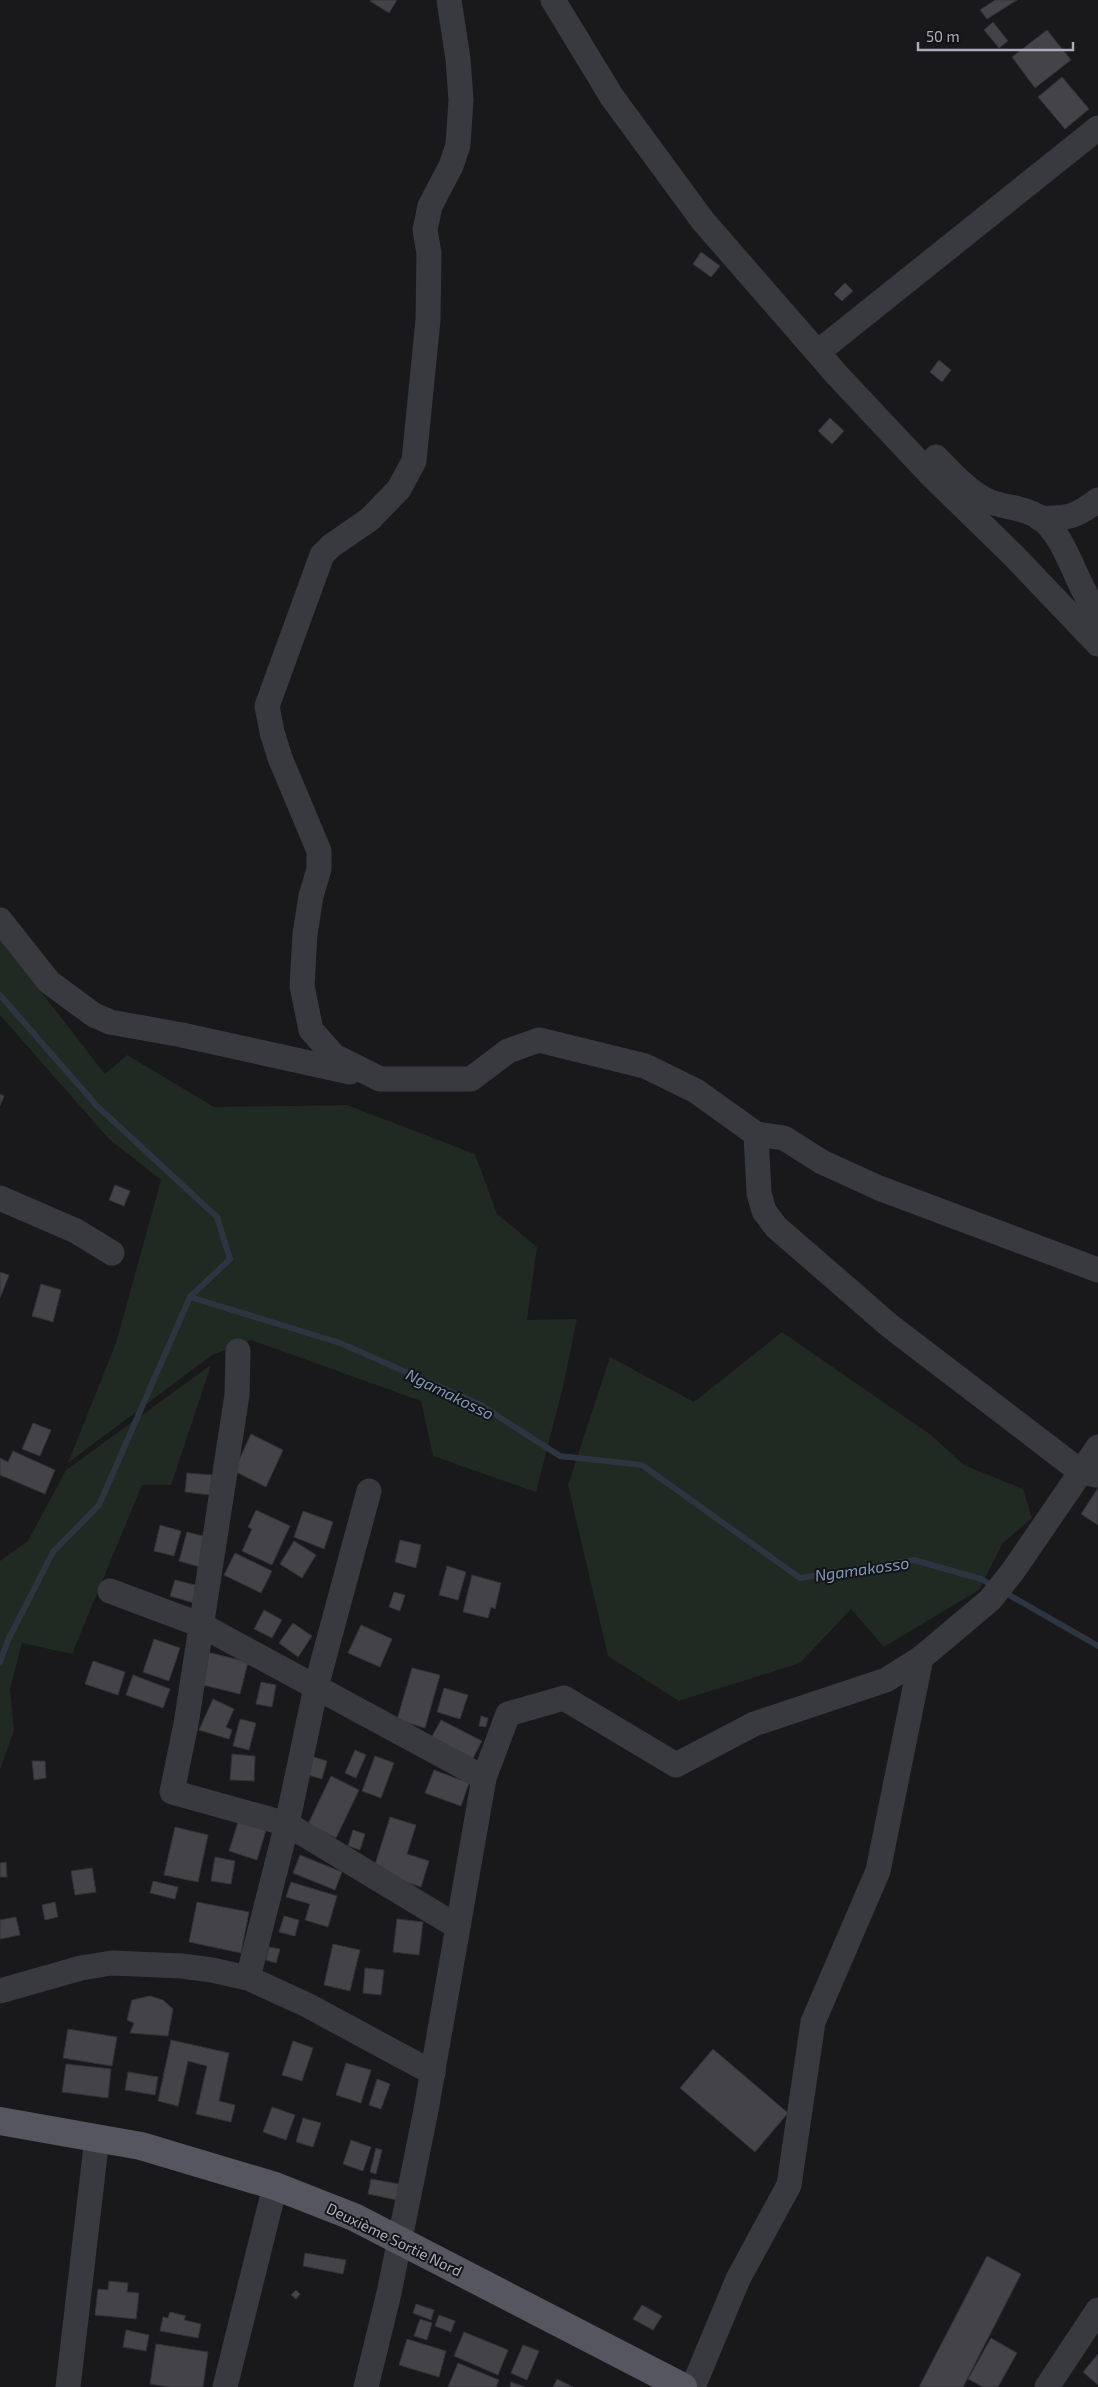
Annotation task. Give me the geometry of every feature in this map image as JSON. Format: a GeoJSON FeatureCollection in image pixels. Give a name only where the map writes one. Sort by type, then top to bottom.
{"type":"FeatureCollection","features":[{"type":"Feature","properties":{"kind":"main road","name":"Deuxième Sortie Nord"},"geometry":{"type":"LineString","coordinates":[[0,2121],[141,2146],[275,2186],[354,2217],[683,2387]]}},
{"type":"Feature","properties":{"kind":"street"},"geometry":{"type":"LineString","coordinates":[[380,1079],[334,1056],[310,1030],[303,977],[305,934],[311,896],[319,869],[319,851],[280,758],[272,732],[268,706],[322,555],[370,519],[399,489],[414,461],[428,320],[429,253],[425,230],[430,206],[452,166],[458,145],[460,92],[458,59],[449,0]]}},
{"type":"Feature","properties":{"kind":"street"},"geometry":{"type":"LineString","coordinates":[[552,0],[612,97],[703,221],[838,376],[1096,647]]}},
{"type":"Feature","properties":{"kind":"street"},"geometry":{"type":"LineString","coordinates":[[818,352],[1098,128]]}},
{"type":"Feature","properties":{"kind":"street"},"geometry":{"type":"LineString","coordinates":[[838,376],[876,399],[965,485],[987,500],[1025,511],[1039,518],[1063,519],[1074,516],[1098,500]]}},
{"type":"Feature","properties":{"kind":"street"},"geometry":{"type":"LineString","coordinates":[[1039,518],[1061,546],[1082,591],[1098,614]]}},
{"type":"Feature","properties":{"kind":"street"},"geometry":{"type":"LineString","coordinates":[[0,920],[49,982],[86,1010],[110,1022],[182,1035],[380,1079],[471,1079],[508,1051],[538,1040],[646,1066],[696,1091],[756,1134],[784,1138],[822,1162],[879,1188],[1098,1270]]}},
{"type":"Feature","properties":{"kind":"street"},"geometry":{"type":"LineString","coordinates":[[756,1134],[759,1193],[764,1211],[776,1227],[890,1326],[1089,1474]]}},
{"type":"Feature","properties":{"kind":"street"},"geometry":{"type":"LineString","coordinates":[[0,1198],[76,1231],[112,1253]]}},
{"type":"Feature","properties":{"kind":"street"},"geometry":{"type":"LineString","coordinates":[[238,1351],[236,1396],[186,1724],[172,1792],[287,1824],[458,1927]]}},
{"type":"Feature","properties":{"kind":"street"},"geometry":{"type":"LineString","coordinates":[[366,2387],[390,2294],[433,2072],[484,1778],[508,1714],[564,1698],[676,1765],[754,1724],[886,1680],[921,1658],[990,1600],[1089,1474],[1098,1447]]}},
{"type":"Feature","properties":{"kind":"street"},"geometry":{"type":"LineString","coordinates":[[248,1978],[287,1824],[316,1687],[369,1491]]}},
{"type":"Feature","properties":{"kind":"street"},"geometry":{"type":"LineString","coordinates":[[110,1590],[201,1625],[484,1778]]}},
{"type":"Feature","properties":{"kind":"street"},"geometry":{"type":"LineString","coordinates":[[693,2387],[738,2279],[789,2185],[813,2022],[878,1871],[921,1658]]}},
{"type":"Feature","properties":{"kind":"street"},"geometry":{"type":"LineString","coordinates":[[0,1991],[82,1968],[112,1963],[182,1966],[248,1978],[307,2005],[433,2072]]}},
{"type":"Feature","properties":{"kind":"street"},"geometry":{"type":"LineString","coordinates":[[68,2387],[97,2138]]}},
{"type":"Feature","properties":{"kind":"street"},"geometry":{"type":"LineString","coordinates":[[225,2387],[275,2186]]}},
{"type":"Feature","properties":{"kind":"street"},"geometry":{"type":"LineString","coordinates":[[1047,2387],[1098,2310]]}},
{"type":"Feature","properties":{"kind":"shaded area"},"geometry":{"type":"Polygon","coordinates":[[[0,939],[105,1074],[127,1055],[214,1107],[347,1105],[475,1154],[497,1214],[537,1247],[527,1320],[577,1319],[563,1387],[536,1492],[433,1456],[421,1401],[251,1340],[212,1355],[68,1463],[116,1343],[161,1180],[109,1139],[0,1015],[0,939]]]}},
{"type":"Feature","properties":{"kind":"shaded area"},"geometry":{"type":"Polygon","coordinates":[[[782,1332],[931,1435],[964,1465],[1023,1489],[1032,1518],[1003,1543],[979,1590],[884,1647],[851,1609],[800,1663],[679,1701],[608,1656],[568,1485],[610,1357],[694,1402],[782,1332]]]}},
{"type":"Feature","properties":{"kind":"shaded area"},"geometry":{"type":"Polygon","coordinates":[[[211,1365],[171,1485],[142,1485],[72,1654],[22,1643],[10,1689],[14,1730],[0,1770],[0,1561],[28,1541],[66,1470],[211,1365]]]}},
{"type":"Feature","properties":{"kind":"building"},"geometry":{"type":"Polygon","coordinates":[[[371,0],[397,0],[389,13],[371,0]]]}},
{"type":"Feature","properties":{"kind":"building"},"geometry":{"type":"Polygon","coordinates":[[[995,0],[1017,0],[987,19],[980,10],[995,0]]]}},
{"type":"Feature","properties":{"kind":"building"},"geometry":{"type":"Polygon","coordinates":[[[993,22],[1008,41],[999,48],[984,30],[993,22]]]}},
{"type":"Feature","properties":{"kind":"building"},"geometry":{"type":"Polygon","coordinates":[[[1047,30],[1071,60],[1035,88],[1012,57],[1047,30]]]}},
{"type":"Feature","properties":{"kind":"building"},"geometry":{"type":"Polygon","coordinates":[[[1062,77],[1089,109],[1065,129],[1038,97],[1062,77]]]}},
{"type":"Feature","properties":{"kind":"building"},"geometry":{"type":"Polygon","coordinates":[[[701,252],[720,266],[711,277],[693,264],[701,252]]]}},
{"type":"Feature","properties":{"kind":"building"},"geometry":{"type":"Polygon","coordinates":[[[845,283],[853,291],[842,301],[834,294],[845,283]]]}},
{"type":"Feature","properties":{"kind":"building"},"geometry":{"type":"Polygon","coordinates":[[[939,360],[951,370],[942,382],[930,372],[939,360]]]}},
{"type":"Feature","properties":{"kind":"building"},"geometry":{"type":"Polygon","coordinates":[[[830,418],[844,431],[832,444],[818,431],[830,418]]]}},
{"type":"Feature","properties":{"kind":"building"},"geometry":{"type":"Polygon","coordinates":[[[0,1094],[4,1096],[0,1106],[0,1094]]]}},
{"type":"Feature","properties":{"kind":"building"},"geometry":{"type":"Polygon","coordinates":[[[115,1185],[130,1191],[124,1206],[109,1200],[115,1185]]]}},
{"type":"Feature","properties":{"kind":"building"},"geometry":{"type":"Polygon","coordinates":[[[0,1272],[9,1275],[0,1298],[0,1272]]]}},
{"type":"Feature","properties":{"kind":"building"},"geometry":{"type":"Polygon","coordinates":[[[41,1284],[61,1290],[53,1322],[32,1316],[41,1284]]]}},
{"type":"Feature","properties":{"kind":"building"},"geometry":{"type":"Polygon","coordinates":[[[33,1423],[51,1430],[40,1456],[22,1449],[33,1423]]]}},
{"type":"Feature","properties":{"kind":"building"},"geometry":{"type":"Polygon","coordinates":[[[251,1434],[283,1450],[266,1487],[234,1471],[251,1434]]]}},
{"type":"Feature","properties":{"kind":"building"},"geometry":{"type":"Polygon","coordinates":[[[13,1451],[55,1470],[45,1494],[0,1475],[0,1458],[8,1462],[13,1451]]]}},
{"type":"Feature","properties":{"kind":"building"},"geometry":{"type":"Polygon","coordinates":[[[187,1473],[212,1475],[210,1495],[185,1492],[187,1473]]]}},
{"type":"Feature","properties":{"kind":"building"},"geometry":{"type":"Polygon","coordinates":[[[1098,1488],[1098,1525],[1081,1514],[1098,1488]]]}},
{"type":"Feature","properties":{"kind":"building"},"geometry":{"type":"Polygon","coordinates":[[[256,1510],[290,1526],[272,1565],[242,1551],[252,1529],[248,1527],[256,1510]]]}},
{"type":"Feature","properties":{"kind":"building"},"geometry":{"type":"Polygon","coordinates":[[[303,1511],[333,1522],[324,1549],[294,1537],[303,1511]]]}},
{"type":"Feature","properties":{"kind":"building"},"geometry":{"type":"Polygon","coordinates":[[[160,1525],[181,1531],[174,1556],[154,1551],[160,1525]]]}},
{"type":"Feature","properties":{"kind":"building"},"geometry":{"type":"Polygon","coordinates":[[[187,1532],[207,1537],[200,1567],[179,1561],[187,1532]]]}},
{"type":"Feature","properties":{"kind":"building"},"geometry":{"type":"Polygon","coordinates":[[[400,1540],[421,1545],[416,1568],[395,1562],[400,1540]]]}},
{"type":"Feature","properties":{"kind":"building"},"geometry":{"type":"Polygon","coordinates":[[[294,1541],[316,1555],[302,1578],[280,1564],[294,1541]]]}},
{"type":"Feature","properties":{"kind":"building"},"geometry":{"type":"Polygon","coordinates":[[[235,1553],[272,1571],[261,1593],[224,1575],[235,1553]]]}},
{"type":"Feature","properties":{"kind":"building"},"geometry":{"type":"Polygon","coordinates":[[[447,1566],[466,1572],[458,1600],[439,1595],[447,1566]]]}},
{"type":"Feature","properties":{"kind":"building"},"geometry":{"type":"Polygon","coordinates":[[[472,1575],[501,1583],[495,1609],[491,1607],[488,1618],[463,1612],[472,1575]]]}},
{"type":"Feature","properties":{"kind":"building"},"geometry":{"type":"Polygon","coordinates":[[[175,1580],[199,1586],[194,1603],[170,1596],[175,1580]]]}},
{"type":"Feature","properties":{"kind":"building"},"geometry":{"type":"Polygon","coordinates":[[[394,1592],[405,1595],[400,1611],[389,1607],[394,1592]]]}},
{"type":"Feature","properties":{"kind":"building"},"geometry":{"type":"Polygon","coordinates":[[[264,1610],[282,1620],[272,1638],[254,1629],[264,1610]]]}},
{"type":"Feature","properties":{"kind":"building"},"geometry":{"type":"Polygon","coordinates":[[[293,1623],[312,1636],[298,1657],[279,1643],[293,1623]]]}},
{"type":"Feature","properties":{"kind":"building"},"geometry":{"type":"Polygon","coordinates":[[[361,1625],[392,1639],[380,1667],[348,1653],[361,1625]]]}},
{"type":"Feature","properties":{"kind":"building"},"geometry":{"type":"Polygon","coordinates":[[[154,1639],[180,1648],[169,1681],[143,1672],[154,1639]]]}},
{"type":"Feature","properties":{"kind":"building"},"geometry":{"type":"Polygon","coordinates":[[[207,1652],[248,1662],[240,1694],[199,1684],[207,1652]]]}},
{"type":"Feature","properties":{"kind":"building"},"geometry":{"type":"Polygon","coordinates":[[[93,1661],[125,1672],[118,1695],[85,1684],[93,1661]]]}},
{"type":"Feature","properties":{"kind":"building"},"geometry":{"type":"Polygon","coordinates":[[[412,1668],[440,1675],[425,1728],[397,1720],[412,1668]]]}},
{"type":"Feature","properties":{"kind":"building"},"geometry":{"type":"Polygon","coordinates":[[[133,1675],[170,1689],[163,1708],[126,1695],[133,1675]]]}},
{"type":"Feature","properties":{"kind":"building"},"geometry":{"type":"Polygon","coordinates":[[[261,1682],[276,1685],[272,1707],[256,1704],[261,1682]]]}},
{"type":"Feature","properties":{"kind":"building"},"geometry":{"type":"Polygon","coordinates":[[[444,1688],[468,1695],[460,1719],[437,1712],[444,1688]]]}},
{"type":"Feature","properties":{"kind":"building"},"geometry":{"type":"Polygon","coordinates":[[[213,1699],[234,1709],[226,1727],[232,1730],[229,1739],[199,1730],[213,1699]]]}},
{"type":"Feature","properties":{"kind":"building"},"geometry":{"type":"Polygon","coordinates":[[[481,1716],[488,1718],[486,1727],[479,1726],[481,1716]]]}},
{"type":"Feature","properties":{"kind":"building"},"geometry":{"type":"Polygon","coordinates":[[[240,1719],[256,1723],[249,1750],[233,1746],[240,1719]]]}},
{"type":"Feature","properties":{"kind":"building"},"geometry":{"type":"Polygon","coordinates":[[[441,1720],[482,1741],[471,1762],[430,1740],[441,1720]]]}},
{"type":"Feature","properties":{"kind":"building"},"geometry":{"type":"Polygon","coordinates":[[[355,1750],[366,1755],[356,1778],[345,1773],[355,1750]]]}},
{"type":"Feature","properties":{"kind":"building"},"geometry":{"type":"Polygon","coordinates":[[[232,1754],[255,1756],[254,1781],[230,1780],[232,1754]]]}},
{"type":"Feature","properties":{"kind":"building"},"geometry":{"type":"Polygon","coordinates":[[[310,1756],[327,1761],[322,1779],[305,1774],[310,1756]]]}},
{"type":"Feature","properties":{"kind":"building"},"geometry":{"type":"Polygon","coordinates":[[[375,1756],[394,1763],[381,1798],[362,1791],[375,1756]]]}},
{"type":"Feature","properties":{"kind":"building"},"geometry":{"type":"Polygon","coordinates":[[[32,1761],[45,1761],[46,1778],[34,1780],[32,1761]]]}},
{"type":"Feature","properties":{"kind":"building"},"geometry":{"type":"Polygon","coordinates":[[[434,1770],[469,1783],[461,1806],[425,1793],[434,1770]]]}},
{"type":"Feature","properties":{"kind":"building"},"geometry":{"type":"Polygon","coordinates":[[[331,1776],[359,1790],[336,1838],[308,1824],[331,1776]]]}},
{"type":"Feature","properties":{"kind":"building"},"geometry":{"type":"Polygon","coordinates":[[[390,1817],[416,1825],[407,1854],[429,1861],[421,1887],[373,1871],[390,1817]]]}},
{"type":"Feature","properties":{"kind":"building"},"geometry":{"type":"Polygon","coordinates":[[[238,1822],[266,1830],[257,1860],[229,1851],[238,1822]]]}},
{"type":"Feature","properties":{"kind":"building"},"geometry":{"type":"Polygon","coordinates":[[[175,1827],[208,1835],[198,1882],[164,1875],[175,1827]]]}},
{"type":"Feature","properties":{"kind":"building"},"geometry":{"type":"Polygon","coordinates":[[[353,1830],[365,1834],[360,1850],[348,1846],[353,1830]]]}},
{"type":"Feature","properties":{"kind":"building"},"geometry":{"type":"Polygon","coordinates":[[[300,1855],[342,1872],[335,1890],[293,1873],[300,1855]]]}},
{"type":"Feature","properties":{"kind":"building"},"geometry":{"type":"Polygon","coordinates":[[[215,1857],[235,1861],[231,1884],[211,1881],[215,1857]]]}},
{"type":"Feature","properties":{"kind":"building"},"geometry":{"type":"Polygon","coordinates":[[[6,1862],[7,1877],[0,1877],[0,1863],[6,1862]]]}},
{"type":"Feature","properties":{"kind":"building"},"geometry":{"type":"Polygon","coordinates":[[[92,1868],[96,1892],[75,1895],[71,1871],[92,1868]]]}},
{"type":"Feature","properties":{"kind":"building"},"geometry":{"type":"Polygon","coordinates":[[[153,1881],[178,1887],[175,1899],[150,1893],[153,1881]]]}},
{"type":"Feature","properties":{"kind":"building"},"geometry":{"type":"Polygon","coordinates":[[[291,1882],[337,1896],[328,1927],[305,1920],[310,1904],[286,1897],[291,1882]]]}},
{"type":"Feature","properties":{"kind":"building"},"geometry":{"type":"Polygon","coordinates":[[[55,1902],[58,1917],[45,1920],[42,1905],[55,1902]]]}},
{"type":"Feature","properties":{"kind":"building"},"geometry":{"type":"Polygon","coordinates":[[[197,1902],[249,1912],[241,1953],[189,1942],[197,1902]]]}},
{"type":"Feature","properties":{"kind":"building"},"geometry":{"type":"Polygon","coordinates":[[[284,1916],[299,1920],[295,1936],[279,1932],[284,1916]]]}},
{"type":"Feature","properties":{"kind":"building"},"geometry":{"type":"Polygon","coordinates":[[[16,1917],[20,1935],[0,1939],[0,1920],[16,1917]]]}},
{"type":"Feature","properties":{"kind":"building"},"geometry":{"type":"Polygon","coordinates":[[[397,1919],[423,1922],[419,1955],[393,1952],[397,1919]]]}},
{"type":"Feature","properties":{"kind":"building"},"geometry":{"type":"Polygon","coordinates":[[[333,1944],[360,1950],[350,1991],[324,1985],[333,1944]]]}},
{"type":"Feature","properties":{"kind":"building"},"geometry":{"type":"Polygon","coordinates":[[[269,1947],[280,1949],[276,1963],[266,1960],[269,1947]]]}},
{"type":"Feature","properties":{"kind":"building"},"geometry":{"type":"Polygon","coordinates":[[[365,1968],[384,1970],[381,1995],[363,1993],[365,1968]]]}},
{"type":"Feature","properties":{"kind":"building"},"geometry":{"type":"Polygon","coordinates":[[[150,1996],[163,2000],[173,2009],[168,2036],[130,2033],[134,2023],[127,2020],[132,2000],[150,1996]]]}},
{"type":"Feature","properties":{"kind":"building"},"geometry":{"type":"Polygon","coordinates":[[[68,2029],[117,2037],[112,2066],[63,2058],[68,2029]]]}},
{"type":"Feature","properties":{"kind":"building"},"geometry":{"type":"Polygon","coordinates":[[[171,2040],[229,2053],[219,2101],[235,2105],[231,2122],[196,2114],[207,2066],[188,2061],[178,2106],[158,2101],[171,2040]]]}},
{"type":"Feature","properties":{"kind":"building"},"geometry":{"type":"Polygon","coordinates":[[[293,2041],[313,2048],[302,2081],[282,2075],[293,2041]]]}},
{"type":"Feature","properties":{"kind":"building"},"geometry":{"type":"Polygon","coordinates":[[[713,2049],[788,2113],[755,2152],[680,2088],[713,2049]]]}},
{"type":"Feature","properties":{"kind":"building"},"geometry":{"type":"Polygon","coordinates":[[[346,2063],[371,2070],[361,2103],[336,2095],[346,2063]]]}},
{"type":"Feature","properties":{"kind":"building"},"geometry":{"type":"Polygon","coordinates":[[[66,2064],[111,2069],[108,2098],[62,2092],[66,2064]]]}},
{"type":"Feature","properties":{"kind":"building"},"geometry":{"type":"Polygon","coordinates":[[[128,2072],[158,2077],[155,2095],[125,2090],[128,2072]]]}},
{"type":"Feature","properties":{"kind":"building"},"geometry":{"type":"Polygon","coordinates":[[[377,2079],[390,2084],[381,2109],[369,2105],[377,2079]]]}},
{"type":"Feature","properties":{"kind":"building"},"geometry":{"type":"Polygon","coordinates":[[[272,2107],[295,2115],[286,2140],[263,2132],[272,2107]]]}},
{"type":"Feature","properties":{"kind":"building"},"geometry":{"type":"Polygon","coordinates":[[[303,2118],[321,2123],[313,2147],[296,2142],[303,2118]]]}},
{"type":"Feature","properties":{"kind":"building"},"geometry":{"type":"Polygon","coordinates":[[[351,2140],[371,2147],[363,2171],[343,2164],[351,2140]]]}},
{"type":"Feature","properties":{"kind":"building"},"geometry":{"type":"Polygon","coordinates":[[[376,2148],[382,2150],[376,2174],[370,2172],[376,2148]]]}},
{"type":"Feature","properties":{"kind":"building"},"geometry":{"type":"Polygon","coordinates":[[[371,2179],[404,2185],[402,2201],[368,2194],[371,2179]]]}},
{"type":"Feature","properties":{"kind":"building"},"geometry":{"type":"Polygon","coordinates":[[[305,2253],[346,2260],[343,2274],[303,2266],[305,2253]]]}},
{"type":"Feature","properties":{"kind":"building"},"geometry":{"type":"Polygon","coordinates":[[[987,2256],[1021,2274],[963,2387],[919,2387],[987,2256]]]}},
{"type":"Feature","properties":{"kind":"building"},"geometry":{"type":"Polygon","coordinates":[[[109,2281],[128,2283],[127,2292],[139,2293],[136,2319],[95,2315],[98,2289],[108,2290],[109,2281]]]}},
{"type":"Feature","properties":{"kind":"building"},"geometry":{"type":"Polygon","coordinates":[[[296,2290],[300,2294],[296,2299],[291,2295],[296,2290]]]}},
{"type":"Feature","properties":{"kind":"building"},"geometry":{"type":"Polygon","coordinates":[[[416,2304],[434,2310],[431,2320],[413,2313],[416,2304]]]}},
{"type":"Feature","properties":{"kind":"building"},"geometry":{"type":"Polygon","coordinates":[[[642,2305],[662,2316],[653,2330],[633,2319],[642,2305]]]}},
{"type":"Feature","properties":{"kind":"building"},"geometry":{"type":"Polygon","coordinates":[[[170,2312],[186,2316],[184,2320],[201,2324],[198,2338],[160,2331],[163,2317],[168,2318],[170,2312]]]}},
{"type":"Feature","properties":{"kind":"building"},"geometry":{"type":"Polygon","coordinates":[[[439,2315],[455,2321],[451,2332],[435,2326],[439,2315]]]}},
{"type":"Feature","properties":{"kind":"building"},"geometry":{"type":"Polygon","coordinates":[[[420,2319],[432,2323],[427,2340],[414,2336],[420,2319]]]}},
{"type":"Feature","properties":{"kind":"building"},"geometry":{"type":"Polygon","coordinates":[[[126,2330],[149,2335],[146,2351],[123,2347],[126,2330]]]}},
{"type":"Feature","properties":{"kind":"building"},"geometry":{"type":"Polygon","coordinates":[[[464,2332],[508,2350],[498,2375],[454,2356],[464,2332]]]}},
{"type":"Feature","properties":{"kind":"building"},"geometry":{"type":"Polygon","coordinates":[[[991,2338],[1017,2353],[998,2387],[983,2387],[968,2379],[991,2338]]]}},
{"type":"Feature","properties":{"kind":"building"},"geometry":{"type":"Polygon","coordinates":[[[407,2339],[446,2351],[439,2377],[399,2365],[407,2339]]]}},
{"type":"Feature","properties":{"kind":"building"},"geometry":{"type":"Polygon","coordinates":[[[156,2344],[208,2352],[203,2387],[169,2387],[150,2384],[156,2344]]]}},
{"type":"Feature","properties":{"kind":"building"},"geometry":{"type":"Polygon","coordinates":[[[523,2345],[539,2351],[527,2380],[511,2373],[523,2345]]]}},
{"type":"Feature","properties":{"kind":"building"},"geometry":{"type":"Polygon","coordinates":[[[1098,2354],[1098,2385],[1083,2372],[1098,2354]]]}},
{"type":"Feature","properties":{"kind":"building"},"geometry":{"type":"Polygon","coordinates":[[[458,2363],[499,2380],[496,2387],[448,2387],[458,2363]]]}},
{"type":"Feature","properties":{"kind":"building"},"geometry":{"type":"Polygon","coordinates":[[[557,2379],[573,2387],[553,2387],[557,2379]]]}},
{"type":"Feature","properties":{"kind":"building"},"geometry":{"type":"Polygon","coordinates":[[[511,2382],[525,2387],[510,2387],[511,2382]]]}},
{"type":"Feature","properties":{"kind":"waterway"},"geometry":{"type":"LineString","coordinates":[[0,995],[97,1106],[217,1217],[230,1259],[190,1297]]}},
{"type":"Feature","properties":{"kind":"waterway","name":"Ngamakosso"},"geometry":{"type":"LineString","coordinates":[[0,1662],[8,1640],[53,1552],[99,1505],[190,1297],[340,1343],[479,1404],[560,1456],[642,1465],[800,1578],[914,1560],[981,1579],[995,1587]]}},
{"type":"Feature","properties":{"kind":"waterway","name":"Ngamakosso"},"geometry":{"type":"LineString","coordinates":[[1004,1592],[1098,1646]]}}]}
